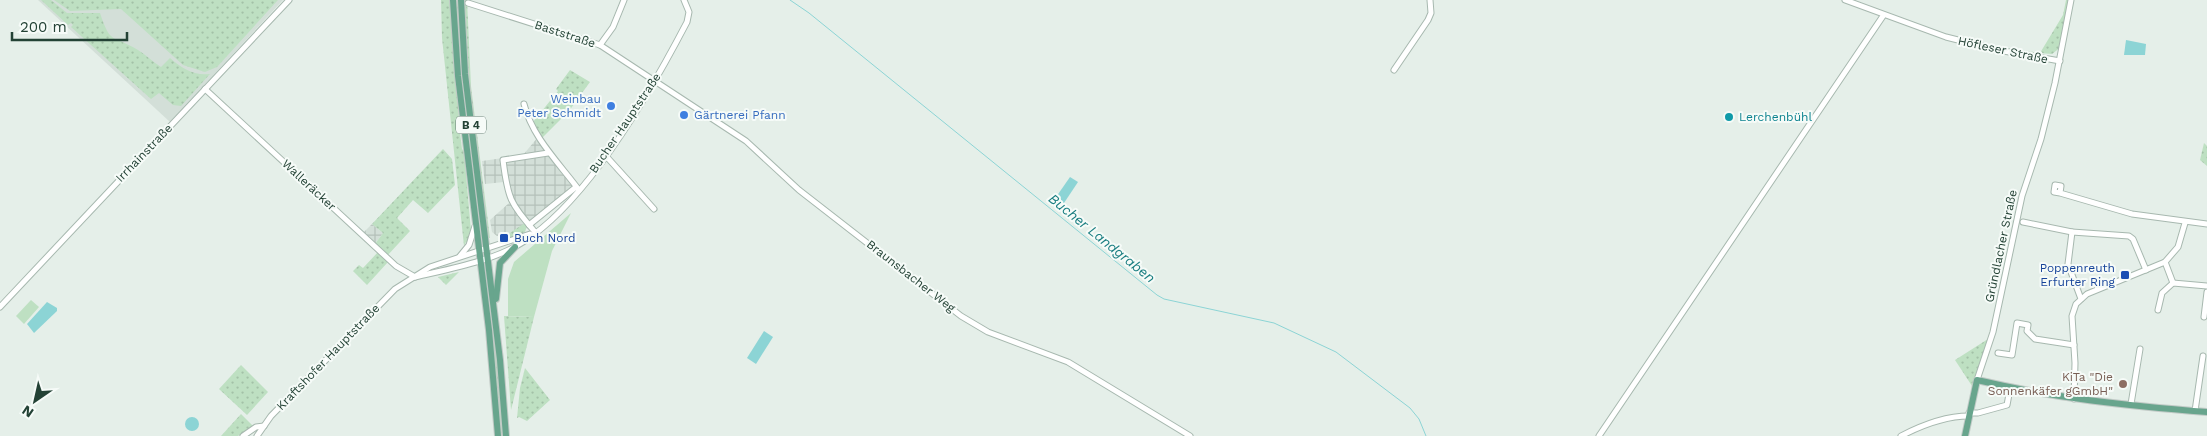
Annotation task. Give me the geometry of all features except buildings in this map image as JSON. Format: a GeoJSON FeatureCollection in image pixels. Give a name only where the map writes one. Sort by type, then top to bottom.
{"type":"FeatureCollection","features":[{"type":"Feature","properties":{"kind":"main road","name":"B 4"},"geometry":{"type":"LineString","coordinates":[[453,0],[458,76],[489,330],[498,436]]}},
{"type":"Feature","properties":{"kind":"main road","name":"B 4"},"geometry":{"type":"LineString","coordinates":[[464,1],[465,74],[494,310],[506,436]]}},
{"type":"Feature","properties":{"kind":"main road","name":"B 4"},"geometry":{"type":"LineString","coordinates":[[494,310],[500,263],[514,247]]}},
{"type":"Feature","properties":{"kind":"main road"},"geometry":{"type":"LineString","coordinates":[[1977,380],[2010,389],[2074,399],[2207,412]]}},
{"type":"Feature","properties":{"kind":"main road","name":"Gründlacher Straße"},"geometry":{"type":"LineString","coordinates":[[1965,436],[1977,380]]}},
{"type":"Feature","properties":{"kind":"street","name":"Irrhainstraße"},"geometry":{"type":"LineString","coordinates":[[0,307],[288,0]]}},
{"type":"Feature","properties":{"kind":"street"},"geometry":{"type":"LineString","coordinates":[[600,45],[613,27],[624,0]]}},
{"type":"Feature","properties":{"kind":"street","name":"Bucher Hauptstraße"},"geometry":{"type":"LineString","coordinates":[[480,260],[514,247],[535,232],[605,155],[654,81],[687,22],[689,12],[684,0]]}},
{"type":"Feature","properties":{"kind":"street"},"geometry":{"type":"LineString","coordinates":[[1394,70],[1428,20],[1431,13],[1430,0]]}},
{"type":"Feature","properties":{"kind":"street","name":"Höfleser Straße"},"geometry":{"type":"LineString","coordinates":[[1845,0],[1884,16],[1946,37],[1998,50],[2060,61]]}},
{"type":"Feature","properties":{"kind":"street","name":"Gründlacher Straße"},"geometry":{"type":"LineString","coordinates":[[1977,380],[1996,324],[2022,196],[2041,139],[2060,61],[2071,0]]}},
{"type":"Feature","properties":{"kind":"street","name":"Baststraße"},"geometry":{"type":"LineString","coordinates":[[464,1],[600,45],[654,81]]}},
{"type":"Feature","properties":{"kind":"street"},"geometry":{"type":"LineString","coordinates":[[1599,436],[1884,16]]}},
{"type":"Feature","properties":{"kind":"street","name":"Braunsbacher Weg"},"geometry":{"type":"LineString","coordinates":[[654,81],[746,141],[799,190],[961,316],[996,335],[1068,362],[1190,436]]}},
{"type":"Feature","properties":{"kind":"street","name":"Walleräcker"},"geometry":{"type":"LineString","coordinates":[[205,89],[396,266],[415,277]]}},
{"type":"Feature","properties":{"kind":"street"},"geometry":{"type":"LineString","coordinates":[[524,104],[530,122],[548,153],[577,188]]}},
{"type":"Feature","properties":{"kind":"street"},"geometry":{"type":"LineString","coordinates":[[535,232],[511,202],[507,192],[503,160],[548,153]]}},
{"type":"Feature","properties":{"kind":"street"},"geometry":{"type":"LineString","coordinates":[[605,155],[654,210]]}},
{"type":"Feature","properties":{"kind":"street","name":"Bucher Hauptstraße"},"geometry":{"type":"LineString","coordinates":[[529,225],[577,188]]}},
{"type":"Feature","properties":{"kind":"street"},"geometry":{"type":"LineString","coordinates":[[2060,193],[2132,214],[2207,224]]}},
{"type":"Feature","properties":{"kind":"street"},"geometry":{"type":"LineString","coordinates":[[2023,222],[2072,232],[2129,236],[2133,239],[2146,270]]}},
{"type":"Feature","properties":{"kind":"street"},"geometry":{"type":"LineString","coordinates":[[2074,399],[2072,316],[2076,304],[2087,294],[2164,262],[2178,247],[2185,222]]}},
{"type":"Feature","properties":{"kind":"street"},"geometry":{"type":"LineString","coordinates":[[458,258],[469,245],[476,225]]}},
{"type":"Feature","properties":{"kind":"street","name":"Bucher Hauptstraße"},"geometry":{"type":"LineString","coordinates":[[479,252],[535,232]]}},
{"type":"Feature","properties":{"kind":"street"},"geometry":{"type":"LineString","coordinates":[[2072,232],[2068,264],[2081,299]]}},
{"type":"Feature","properties":{"kind":"street","name":"Kraftshofer Hauptstraße"},"geometry":{"type":"LineString","coordinates":[[243,436],[256,427],[264,426],[384,299],[430,267],[479,252]]}},
{"type":"Feature","properties":{"kind":"street","name":"Kraftshofer Hauptstraße"},"geometry":{"type":"LineString","coordinates":[[415,277],[480,260]]}},
{"type":"Feature","properties":{"kind":"street"},"geometry":{"type":"LineString","coordinates":[[2164,262],[2173,283]]}},
{"type":"Feature","properties":{"kind":"street"},"geometry":{"type":"LineString","coordinates":[[2173,283],[2207,286]]}},
{"type":"Feature","properties":{"kind":"street"},"geometry":{"type":"LineString","coordinates":[[2158,310],[2162,294],[2173,283]]}},
{"type":"Feature","properties":{"kind":"street"},"geometry":{"type":"LineString","coordinates":[[2204,317],[2207,292]]}},
{"type":"Feature","properties":{"kind":"street"},"geometry":{"type":"LineString","coordinates":[[1998,353],[2012,355],[2017,323],[2028,325],[2027,331],[2036,339],[2074,345]]}},
{"type":"Feature","properties":{"kind":"street"},"geometry":{"type":"LineString","coordinates":[[2131,404],[2140,349]]}},
{"type":"Feature","properties":{"kind":"street"},"geometry":{"type":"LineString","coordinates":[[2195,412],[2203,356]]}},
{"type":"Feature","properties":{"kind":"street"},"geometry":{"type":"LineString","coordinates":[[1901,436],[1919,427],[1941,420],[1978,414],[2007,405],[2010,389]]}},
{"type":"Feature","properties":{"kind":"street"},"geometry":{"type":"LineString","coordinates":[[257,436],[264,426]]}},
{"type":"Feature","properties":{"kind":"shaded area"},"geometry":{"type":"Polygon","coordinates":[[[38,0],[283,0],[170,122],[38,0]]]}},
{"type":"Feature","properties":{"kind":"shaded area"},"geometry":{"type":"Polygon","coordinates":[[[538,137],[546,149],[547,155],[573,186],[530,221],[508,234],[497,236],[492,232],[490,220],[509,203],[504,182],[485,184],[482,161],[523,155],[538,137]]]}},
{"type":"Feature","properties":{"kind":"shaded area"},"geometry":{"type":"Polygon","coordinates":[[[372,224],[383,233],[375,244],[363,233],[372,224]]]}},
{"type":"Feature","properties":{"kind":"green space"},"geometry":{"type":"Polygon","coordinates":[[[41,0],[51,0],[67,13],[100,13],[107,30],[113,38],[138,50],[161,67],[170,58],[188,70],[199,74],[210,74],[181,106],[173,105],[159,93],[151,99],[71,27],[73,25],[71,23],[68,25],[41,0]]]}},
{"type":"Feature","properties":{"kind":"green space"},"geometry":{"type":"Polygon","coordinates":[[[54,0],[278,0],[217,67],[205,72],[183,65],[121,9],[70,11],[54,0]]]}},
{"type":"Feature","properties":{"kind":"green space"},"geometry":{"type":"Polygon","coordinates":[[[441,0],[451,0],[460,132],[462,149],[464,151],[471,231],[468,243],[466,242],[464,246],[442,38],[441,0]]]}},
{"type":"Feature","properties":{"kind":"green space"},"geometry":{"type":"Polygon","coordinates":[[[456,0],[459,0],[482,240],[460,79],[456,0]]]}},
{"type":"Feature","properties":{"kind":"green space"},"geometry":{"type":"Polygon","coordinates":[[[463,0],[467,0],[471,86],[490,238],[488,238],[469,87],[463,0]]]}},
{"type":"Feature","properties":{"kind":"green space"},"geometry":{"type":"Polygon","coordinates":[[[2066,0],[2068,0],[2061,47],[2052,54],[2013,51],[1989,45],[2040,53],[2063,15],[2066,0]]]}},
{"type":"Feature","properties":{"kind":"green space"},"geometry":{"type":"Polygon","coordinates":[[[570,70],[590,82],[569,111],[542,138],[533,122],[558,91],[556,89],[570,70]]]}},
{"type":"Feature","properties":{"kind":"green space"},"geometry":{"type":"Polygon","coordinates":[[[2204,143],[2207,146],[2207,166],[2200,160],[2204,143]]]}},
{"type":"Feature","properties":{"kind":"green space"},"geometry":{"type":"Polygon","coordinates":[[[443,149],[452,159],[455,185],[428,213],[413,200],[397,218],[410,231],[387,256],[375,244],[383,233],[372,224],[443,149]]]}},
{"type":"Feature","properties":{"kind":"green space"},"geometry":{"type":"Polygon","coordinates":[[[571,213],[552,251],[534,317],[508,316],[508,279],[514,262],[571,213]]]}},
{"type":"Feature","properties":{"kind":"green space"},"geometry":{"type":"Polygon","coordinates":[[[525,223],[527,226],[525,232],[511,238],[508,234],[525,223]]]}},
{"type":"Feature","properties":{"kind":"green space"},"geometry":{"type":"Polygon","coordinates":[[[378,252],[388,262],[367,285],[353,271],[359,265],[363,268],[378,252]]]}},
{"type":"Feature","properties":{"kind":"green space"},"geometry":{"type":"Polygon","coordinates":[[[485,269],[498,354],[504,436],[500,436],[485,269]]]}},
{"type":"Feature","properties":{"kind":"green space"},"geometry":{"type":"Polygon","coordinates":[[[459,272],[446,285],[438,277],[459,272]]]}},
{"type":"Feature","properties":{"kind":"green space"},"geometry":{"type":"Polygon","coordinates":[[[31,300],[39,307],[24,324],[16,316],[31,300]]]}},
{"type":"Feature","properties":{"kind":"green space"},"geometry":{"type":"Polygon","coordinates":[[[504,316],[534,317],[511,410],[504,316]]]}},
{"type":"Feature","properties":{"kind":"green space"},"geometry":{"type":"Polygon","coordinates":[[[1988,339],[1972,386],[1955,360],[1988,339]]]}},
{"type":"Feature","properties":{"kind":"green space"},"geometry":{"type":"Polygon","coordinates":[[[241,365],[268,392],[247,415],[219,389],[241,365]]]}},
{"type":"Feature","properties":{"kind":"green space"},"geometry":{"type":"Polygon","coordinates":[[[525,368],[550,400],[527,421],[519,417],[517,418],[520,388],[525,368]]]}},
{"type":"Feature","properties":{"kind":"green space"},"geometry":{"type":"Polygon","coordinates":[[[241,414],[253,426],[238,436],[221,436],[241,414]]]}},
{"type":"Feature","properties":{"kind":"water"},"geometry":{"type":"Polygon","coordinates":[[[2126,40],[2146,44],[2145,55],[2124,55],[2126,40]]]}},
{"type":"Feature","properties":{"kind":"water"},"geometry":{"type":"Polygon","coordinates":[[[1070,177],[1078,182],[1062,206],[1054,200],[1070,177]]]}},
{"type":"Feature","properties":{"kind":"water"},"geometry":{"type":"Polygon","coordinates":[[[47,302],[57,308],[57,311],[34,333],[27,324],[47,302]]]}},
{"type":"Feature","properties":{"kind":"water"},"geometry":{"type":"Polygon","coordinates":[[[764,331],[773,337],[756,364],[747,358],[764,331]]]}},
{"type":"Feature","properties":{"kind":"water"},"geometry":{"type":"Polygon","coordinates":[[[192,417],[197,419],[199,424],[197,429],[192,431],[187,429],[185,424],[187,419],[192,417]]]}},
{"type":"Feature","properties":{"kind":"waterway","name":"Bucher Landgraben"},"geometry":{"type":"LineString","coordinates":[[790,0],[809,13],[1157,295],[1164,299],[1274,323],[1336,352],[1410,408],[1419,419],[1426,436]]}},
{"type":"Feature","properties":{"kind":"place","name":"Weinbau Peter Schmidt"},"geometry":{"type":"Point","coordinates":[611,106]}},
{"type":"Feature","properties":{"kind":"place","name":"Gärtnerei Pfann"},"geometry":{"type":"Point","coordinates":[684,115]}},
{"type":"Feature","properties":{"kind":"place","name":"Lerchenbühl"},"geometry":{"type":"Point","coordinates":[1729,117]}},
{"type":"Feature","properties":{"kind":"place","name":"Buch Nord"},"geometry":{"type":"Point","coordinates":[504,238]}},
{"type":"Feature","properties":{"kind":"place","name":"Poppenreuth Erfurter Ring"},"geometry":{"type":"Point","coordinates":[2125,275]}},
{"type":"Feature","properties":{"kind":"place","name":"KiTa \"Die Sonnenkäfer gGmbH\""},"geometry":{"type":"Point","coordinates":[2123,384]}}]}
